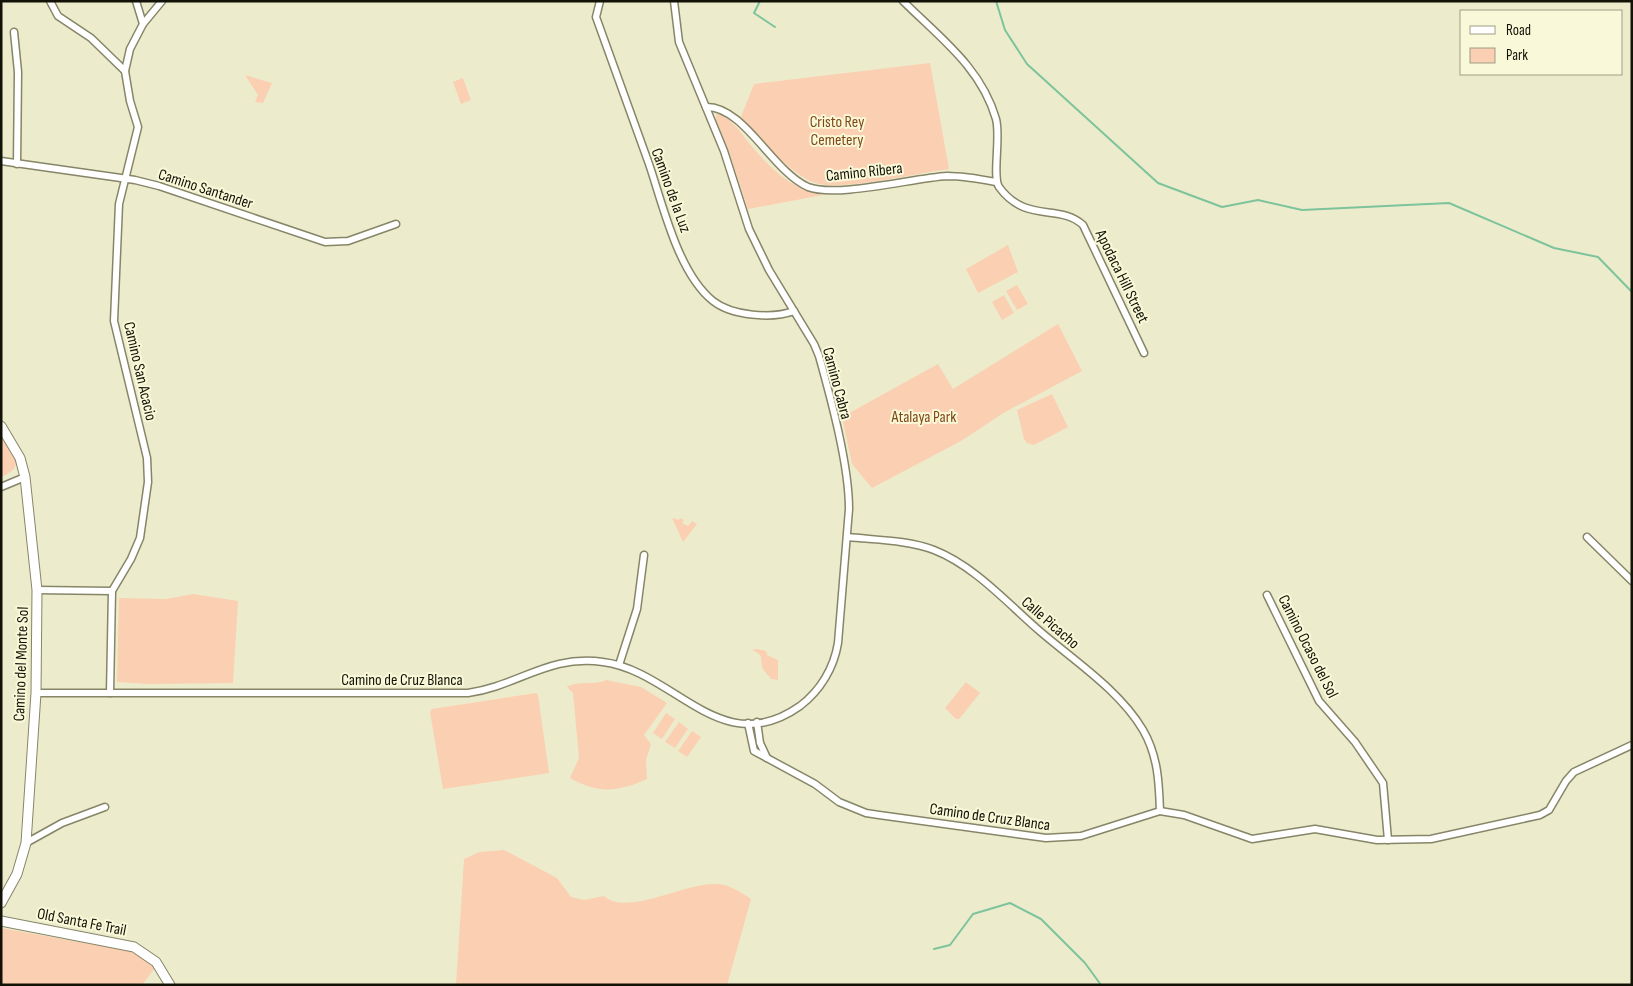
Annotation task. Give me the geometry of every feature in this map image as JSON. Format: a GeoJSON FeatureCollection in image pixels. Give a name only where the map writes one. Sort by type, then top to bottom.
{"type":"FeatureCollection","features":[{"type":"Feature","properties":{"kind":"street"},"geometry":{"type":"LineString","coordinates":[[50,1],[58,16],[92,38],[125,71]]}},
{"type":"Feature","properties":{"kind":"street"},"geometry":{"type":"LineString","coordinates":[[136,1],[143,24]]}},
{"type":"Feature","properties":{"kind":"street","name":"Camino San Acacio"},"geometry":{"type":"LineString","coordinates":[[110,693],[112,591],[131,559],[140,538],[148,482],[147,458],[114,321],[120,204],[138,127],[130,101],[125,71],[130,49],[143,24],[162,1]]}},
{"type":"Feature","properties":{"kind":"street","name":"Camino de la Luz"},"geometry":{"type":"LineString","coordinates":[[600,1],[596,17],[676,243],[697,282],[712,300],[725,309],[776,315],[794,311]]}},
{"type":"Feature","properties":{"kind":"street","name":"Camino Cabra"},"geometry":{"type":"LineString","coordinates":[[674,1],[679,42],[724,151],[740,207],[757,248],[814,344],[823,372],[849,492],[848,537],[836,655],[826,677],[806,701],[794,710],[752,723]]}},
{"type":"Feature","properties":{"kind":"street"},"geometry":{"type":"LineString","coordinates":[[903,1],[948,43],[981,84],[996,118],[998,133],[996,182]]}},
{"type":"Feature","properties":{"kind":"street"},"geometry":{"type":"LineString","coordinates":[[14,32],[18,72],[17,164]]}},
{"type":"Feature","properties":{"kind":"street","name":"Camino Ribera"},"geometry":{"type":"LineString","coordinates":[[706,107],[722,110],[737,120],[769,156],[798,181],[818,190],[838,190],[949,176],[996,182]]}},
{"type":"Feature","properties":{"kind":"street","name":"Camino Santander"},"geometry":{"type":"LineString","coordinates":[[1,161],[135,180],[180,192],[325,242],[348,241],[396,224]]}},
{"type":"Feature","properties":{"kind":"street","name":"Apodaca Hill Street"},"geometry":{"type":"LineString","coordinates":[[996,182],[1015,203],[1025,209],[1070,218],[1082,225],[1144,353]]}},
{"type":"Feature","properties":{"kind":"street","name":"Camino del Monte Sol"},"geometry":{"type":"LineString","coordinates":[[1,426],[20,458],[25,477],[37,590],[36,693],[26,843],[16,874],[1,903]]}},
{"type":"Feature","properties":{"kind":"street"},"geometry":{"type":"LineString","coordinates":[[1,487],[25,477]]}},
{"type":"Feature","properties":{"kind":"street","name":"Calle Picacho"},"geometry":{"type":"LineString","coordinates":[[848,537],[926,547],[952,558],[982,581],[1100,683],[1134,717],[1148,741],[1156,763],[1160,811]]}},
{"type":"Feature","properties":{"kind":"street"},"geometry":{"type":"LineString","coordinates":[[1587,537],[1632,581]]}},
{"type":"Feature","properties":{"kind":"street"},"geometry":{"type":"LineString","coordinates":[[619,665],[637,609],[644,555]]}},
{"type":"Feature","properties":{"kind":"street"},"geometry":{"type":"LineString","coordinates":[[37,590],[112,591]]}},
{"type":"Feature","properties":{"kind":"street","name":"Camino Ocaso del Sol"},"geometry":{"type":"LineString","coordinates":[[1268,595],[1319,701],[1355,742],[1383,783],[1388,840]]}},
{"type":"Feature","properties":{"kind":"street","name":"Camino de Cruz Blanca"},"geometry":{"type":"LineString","coordinates":[[36,693],[468,693],[493,688],[530,672],[558,663],[581,660],[619,665],[648,676],[708,715],[727,721],[752,723],[754,751],[814,784],[839,802],[866,813],[1046,838],[1081,836],[1160,811],[1184,814],[1252,839],[1314,829],[1388,840],[1450,836],[1540,815],[1549,810],[1566,781],[1574,772],[1632,745]]}},
{"type":"Feature","properties":{"kind":"street"},"geometry":{"type":"LineString","coordinates":[[26,843],[62,823],[105,807]]}},
{"type":"Feature","properties":{"kind":"street","name":"Old Santa Fe Trail"},"geometry":{"type":"LineString","coordinates":[[1,921],[125,944],[148,954],[163,970],[170,984]]}},
{"type":"Feature","properties":{"kind":"green space","name":"Cristo Rey Cemetery"},"geometry":{"type":"Polygon","coordinates":[[[930,63],[949,169],[864,183],[846,185],[819,184],[808,180],[787,165],[741,117],[754,84],[930,63]]]}},
{"type":"Feature","properties":{"kind":"green space"},"geometry":{"type":"Polygon","coordinates":[[[245,75],[272,83],[263,103],[255,102],[258,95],[245,75]]]}},
{"type":"Feature","properties":{"kind":"green space"},"geometry":{"type":"Polygon","coordinates":[[[463,78],[471,100],[461,104],[453,82],[463,78]]]}},
{"type":"Feature","properties":{"kind":"green space"},"geometry":{"type":"Polygon","coordinates":[[[719,113],[734,125],[761,157],[777,172],[803,189],[823,195],[748,209],[727,146],[716,120],[716,115],[719,113]]]}},
{"type":"Feature","properties":{"kind":"green space"},"geometry":{"type":"Polygon","coordinates":[[[1008,245],[1018,272],[978,293],[966,269],[1008,245]]]}},
{"type":"Feature","properties":{"kind":"green space"},"geometry":{"type":"Polygon","coordinates":[[[1017,285],[1028,304],[1017,310],[1006,291],[1017,285]]]}},
{"type":"Feature","properties":{"kind":"green space"},"geometry":{"type":"Polygon","coordinates":[[[1004,295],[1014,313],[1002,320],[992,302],[1004,295]]]}},
{"type":"Feature","properties":{"kind":"green space","name":"Atalaya Park"},"geometry":{"type":"Polygon","coordinates":[[[1058,324],[1082,371],[1005,412],[961,441],[872,488],[852,464],[842,417],[938,364],[953,389],[1058,324]]]}},
{"type":"Feature","properties":{"kind":"green space"},"geometry":{"type":"Polygon","coordinates":[[[1052,394],[1068,427],[1034,445],[1027,443],[1024,439],[1017,410],[1052,394]]]}},
{"type":"Feature","properties":{"kind":"green space"},"geometry":{"type":"Polygon","coordinates":[[[1,435],[16,458],[16,463],[9,473],[1,477],[1,435]]]}},
{"type":"Feature","properties":{"kind":"green space"},"geometry":{"type":"Polygon","coordinates":[[[672,518],[684,520],[682,523],[688,526],[692,521],[697,524],[683,542],[672,518]]]}},
{"type":"Feature","properties":{"kind":"green space"},"geometry":{"type":"Polygon","coordinates":[[[193,594],[238,601],[233,683],[150,684],[117,682],[119,598],[166,599],[193,594]]]}},
{"type":"Feature","properties":{"kind":"green space"},"geometry":{"type":"Polygon","coordinates":[[[752,650],[766,651],[767,655],[778,660],[778,680],[771,679],[763,669],[761,656],[752,650]]]}},
{"type":"Feature","properties":{"kind":"green space"},"geometry":{"type":"Polygon","coordinates":[[[606,680],[641,687],[667,703],[644,735],[651,744],[646,760],[647,779],[617,789],[590,787],[570,778],[579,758],[573,693],[567,687],[606,680]]]}},
{"type":"Feature","properties":{"kind":"green space"},"geometry":{"type":"Polygon","coordinates":[[[966,682],[980,693],[959,719],[956,719],[945,708],[966,682]]]}},
{"type":"Feature","properties":{"kind":"green space"},"geometry":{"type":"Polygon","coordinates":[[[536,693],[538,695],[549,773],[443,789],[430,712],[432,709],[536,693]]]}},
{"type":"Feature","properties":{"kind":"green space"},"geometry":{"type":"Polygon","coordinates":[[[666,713],[675,719],[662,739],[653,733],[666,713]]]}},
{"type":"Feature","properties":{"kind":"green space"},"geometry":{"type":"Polygon","coordinates":[[[679,722],[688,729],[675,748],[665,742],[679,722]]]}},
{"type":"Feature","properties":{"kind":"green space"},"geometry":{"type":"Polygon","coordinates":[[[692,731],[701,737],[687,757],[678,751],[692,731]]]}},
{"type":"Feature","properties":{"kind":"green space"},"geometry":{"type":"Polygon","coordinates":[[[504,850],[557,878],[571,897],[584,900],[604,896],[614,901],[627,903],[703,885],[716,884],[730,887],[743,894],[751,899],[727,985],[456,985],[464,859],[479,852],[504,850]]]}},
{"type":"Feature","properties":{"kind":"green space"},"geometry":{"type":"Polygon","coordinates":[[[1,928],[129,951],[143,957],[155,968],[142,985],[1,985],[1,928]]]}},
{"type":"Feature","properties":{"kind":"waterway"},"geometry":{"type":"LineString","coordinates":[[760,1],[754,13],[775,27]]}},
{"type":"Feature","properties":{"kind":"waterway"},"geometry":{"type":"LineString","coordinates":[[996,1],[1005,30],[1027,64],[1158,183],[1222,207],[1258,200],[1302,210],[1449,203],[1554,248],[1598,257],[1632,292]]}},
{"type":"Feature","properties":{"kind":"waterway"},"geometry":{"type":"LineString","coordinates":[[934,949],[950,945],[973,914],[1010,903],[1041,919],[1085,963],[1101,985]]}}]}
